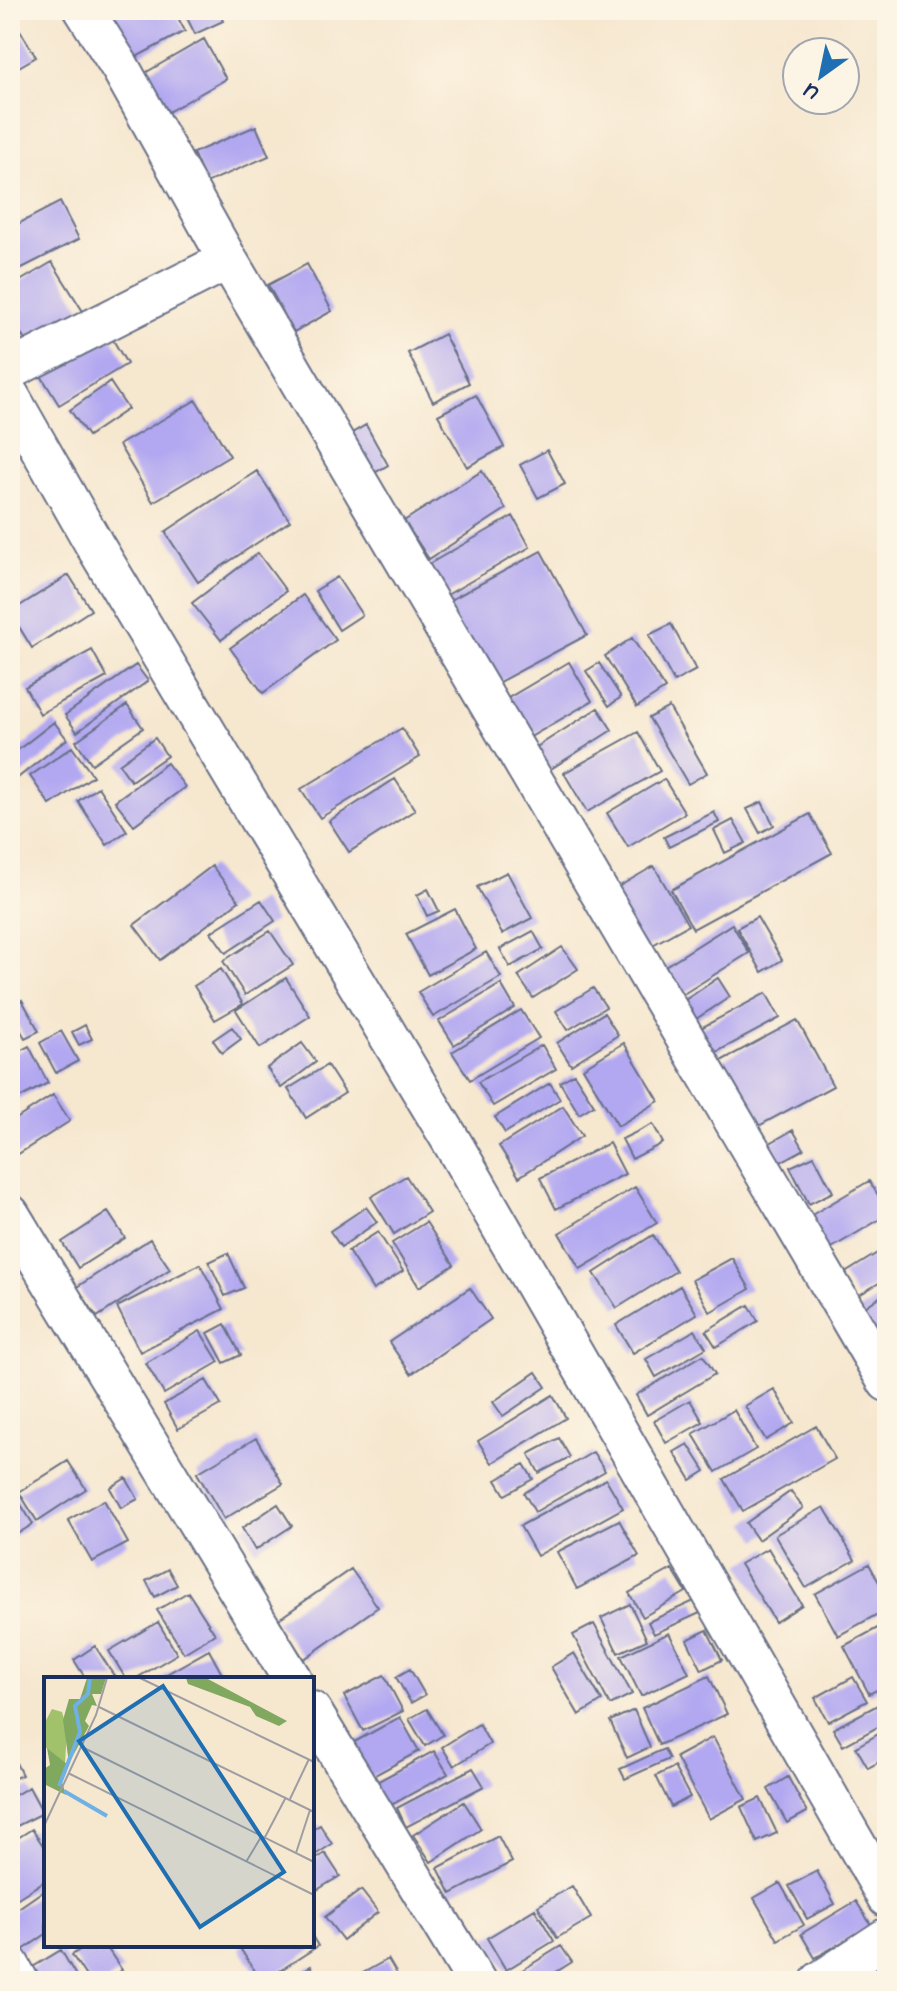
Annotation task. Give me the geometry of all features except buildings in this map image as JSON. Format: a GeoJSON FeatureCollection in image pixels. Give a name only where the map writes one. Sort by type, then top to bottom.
{"type":"FeatureCollection","features":[{"type":"Feature","properties":{"kind":"street"},"geometry":{"type":"LineString","coordinates":[[84,10],[887,1382]]}},
{"type":"Feature","properties":{"kind":"street"},"geometry":{"type":"LineString","coordinates":[[10,370],[228,260]]}},
{"type":"Feature","properties":{"kind":"street"},"geometry":{"type":"LineString","coordinates":[[10,396],[94,544],[456,1149],[887,1898]]}},
{"type":"Feature","properties":{"kind":"street"},"geometry":{"type":"LineString","coordinates":[[10,1214],[291,1677]]}},
{"type":"Feature","properties":{"kind":"street"},"geometry":{"type":"LineString","coordinates":[[314,1714],[476,1981]]}},
{"type":"Feature","properties":{"kind":"street"},"geometry":{"type":"LineString","coordinates":[[820,1981],[887,1937]]}},
{"type":"Feature","properties":{"kind":"street"},"geometry":{"type":"LineString","coordinates":[[10,1965],[19,1981]]}}]}
